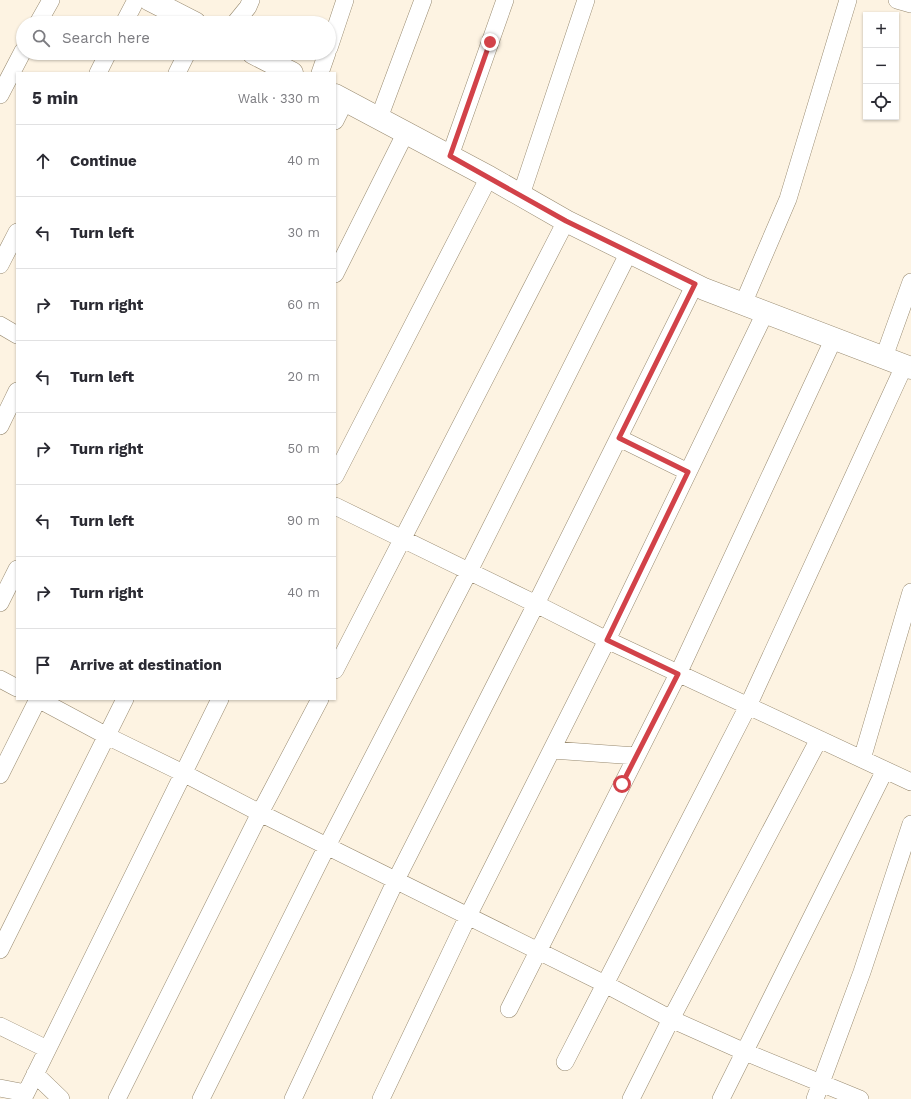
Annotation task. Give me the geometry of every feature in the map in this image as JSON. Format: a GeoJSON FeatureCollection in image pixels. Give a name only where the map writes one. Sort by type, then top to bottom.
{"type":"FeatureCollection","features":[{"type":"Feature","properties":{"kind":"main road"},"geometry":{"type":"LineString","coordinates":[[148,0],[181,16]]}},
{"type":"Feature","properties":{"kind":"main road"},"geometry":{"type":"LineString","coordinates":[[263,63],[289,72]]}},
{"type":"Feature","properties":{"kind":"main road"},"geometry":{"type":"LineString","coordinates":[[340,98],[489,177],[566,221],[695,284],[765,313],[900,364]]}},
{"type":"Feature","properties":{"kind":"street"},"geometry":{"type":"LineString","coordinates":[[42,16],[51,0]]}},
{"type":"Feature","properties":{"kind":"street"},"geometry":{"type":"LineString","coordinates":[[131,16],[148,0]]}},
{"type":"Feature","properties":{"kind":"street"},"geometry":{"type":"LineString","coordinates":[[241,16],[248,7],[251,0]]}},
{"type":"Feature","properties":{"kind":"street"},"geometry":{"type":"LineString","coordinates":[[336,28],[346,0]]}},
{"type":"Feature","properties":{"kind":"street"},"geometry":{"type":"LineString","coordinates":[[378,118],[423,0]]}},
{"type":"Feature","properties":{"kind":"street"},"geometry":{"type":"LineString","coordinates":[[450,156],[505,0]]}},
{"type":"Feature","properties":{"kind":"street"},"geometry":{"type":"LineString","coordinates":[[521,195],[586,0]]}},
{"type":"Feature","properties":{"kind":"street"},"geometry":{"type":"LineString","coordinates":[[743,304],[788,199],[848,0]]}},
{"type":"Feature","properties":{"kind":"street"},"geometry":{"type":"LineString","coordinates":[[897,0],[911,4]]}},
{"type":"Feature","properties":{"kind":"street"},"geometry":{"type":"LineString","coordinates":[[0,95],[18,60]]}},
{"type":"Feature","properties":{"kind":"street"},"geometry":{"type":"LineString","coordinates":[[98,72],[104,60]]}},
{"type":"Feature","properties":{"kind":"street"},"geometry":{"type":"LineString","coordinates":[[178,72],[184,60]]}},
{"type":"Feature","properties":{"kind":"street"},"geometry":{"type":"LineString","coordinates":[[320,72],[325,60]]}},
{"type":"Feature","properties":{"kind":"street"},"geometry":{"type":"LineString","coordinates":[[336,116],[340,98]]}},
{"type":"Feature","properties":{"kind":"street"},"geometry":{"type":"LineString","coordinates":[[336,272],[406,132]]}},
{"type":"Feature","properties":{"kind":"street"},"geometry":{"type":"LineString","coordinates":[[336,474],[489,177]]}},
{"type":"Feature","properties":{"kind":"street"},"geometry":{"type":"LineString","coordinates":[[336,668],[566,221]]}},
{"type":"Feature","properties":{"kind":"street"},"geometry":{"type":"LineString","coordinates":[[0,265],[16,234]]}},
{"type":"Feature","properties":{"kind":"street"},"geometry":{"type":"LineString","coordinates":[[202,1099],[327,846],[469,572],[629,252]]}},
{"type":"Feature","properties":{"kind":"street"},"geometry":{"type":"LineString","coordinates":[[565,1062],[748,706],[900,364],[911,282]]}},
{"type":"Feature","properties":{"kind":"street"},"geometry":{"type":"LineString","coordinates":[[293,1099],[396,880],[536,604],[695,284]]}},
{"type":"Feature","properties":{"kind":"street"},"geometry":{"type":"LineString","coordinates":[[381,1099],[468,916],[607,640],[765,313]]}},
{"type":"Feature","properties":{"kind":"street"},"geometry":{"type":"LineString","coordinates":[[0,325],[16,334]]}},
{"type":"Feature","properties":{"kind":"street"},"geometry":{"type":"LineString","coordinates":[[509,1009],[678,674],[834,338]]}},
{"type":"Feature","properties":{"kind":"street"},"geometry":{"type":"LineString","coordinates":[[0,426],[16,393]]}},
{"type":"Feature","properties":{"kind":"street"},"geometry":{"type":"LineString","coordinates":[[619,438],[688,472]]}},
{"type":"Feature","properties":{"kind":"street"},"geometry":{"type":"LineString","coordinates":[[336,506],[607,640],[911,782]]}},
{"type":"Feature","properties":{"kind":"street"},"geometry":{"type":"LineString","coordinates":[[0,603],[16,571]]}},
{"type":"Feature","properties":{"kind":"street"},"geometry":{"type":"LineString","coordinates":[[862,759],[911,592]]}},
{"type":"Feature","properties":{"kind":"street"},"geometry":{"type":"LineString","coordinates":[[0,679],[16,687]]}},
{"type":"Feature","properties":{"kind":"street"},"geometry":{"type":"LineString","coordinates":[[0,774],[37,700]]}},
{"type":"Feature","properties":{"kind":"street"},"geometry":{"type":"LineString","coordinates":[[40,700],[107,736],[605,984],[671,1019],[745,1052],[818,1092],[860,1099]]}},
{"type":"Feature","properties":{"kind":"street"},"geometry":{"type":"LineString","coordinates":[[0,950],[125,700]]}},
{"type":"Feature","properties":{"kind":"street"},"geometry":{"type":"LineString","coordinates":[[0,1088],[24,1096],[220,700]]}},
{"type":"Feature","properties":{"kind":"street"},"geometry":{"type":"LineString","coordinates":[[117,1099],[260,813],[319,700]]}},
{"type":"Feature","properties":{"kind":"street"},"geometry":{"type":"LineString","coordinates":[[631,1099],[671,1019],[819,739]]}},
{"type":"Feature","properties":{"kind":"street"},"geometry":{"type":"LineString","coordinates":[[552,750],[636,756]]}},
{"type":"Feature","properties":{"kind":"street"},"geometry":{"type":"LineString","coordinates":[[721,1099],[885,770]]}},
{"type":"Feature","properties":{"kind":"street"},"geometry":{"type":"LineString","coordinates":[[818,1092],[862,972],[911,824]]}},
{"type":"Feature","properties":{"kind":"street"},"geometry":{"type":"LineString","coordinates":[[0,1026],[47,1049]]}},
{"type":"Feature","properties":{"kind":"street"},"geometry":{"type":"LineString","coordinates":[[35,1074],[61,1099]]}},
{"type":"Feature","properties":{"kind":"route"},"geometry":{"type":"LineString","coordinates":[[490,42],[450,156],[566,221],[695,284],[619,438],[688,472],[607,640],[678,674],[622,784]]}}]}
